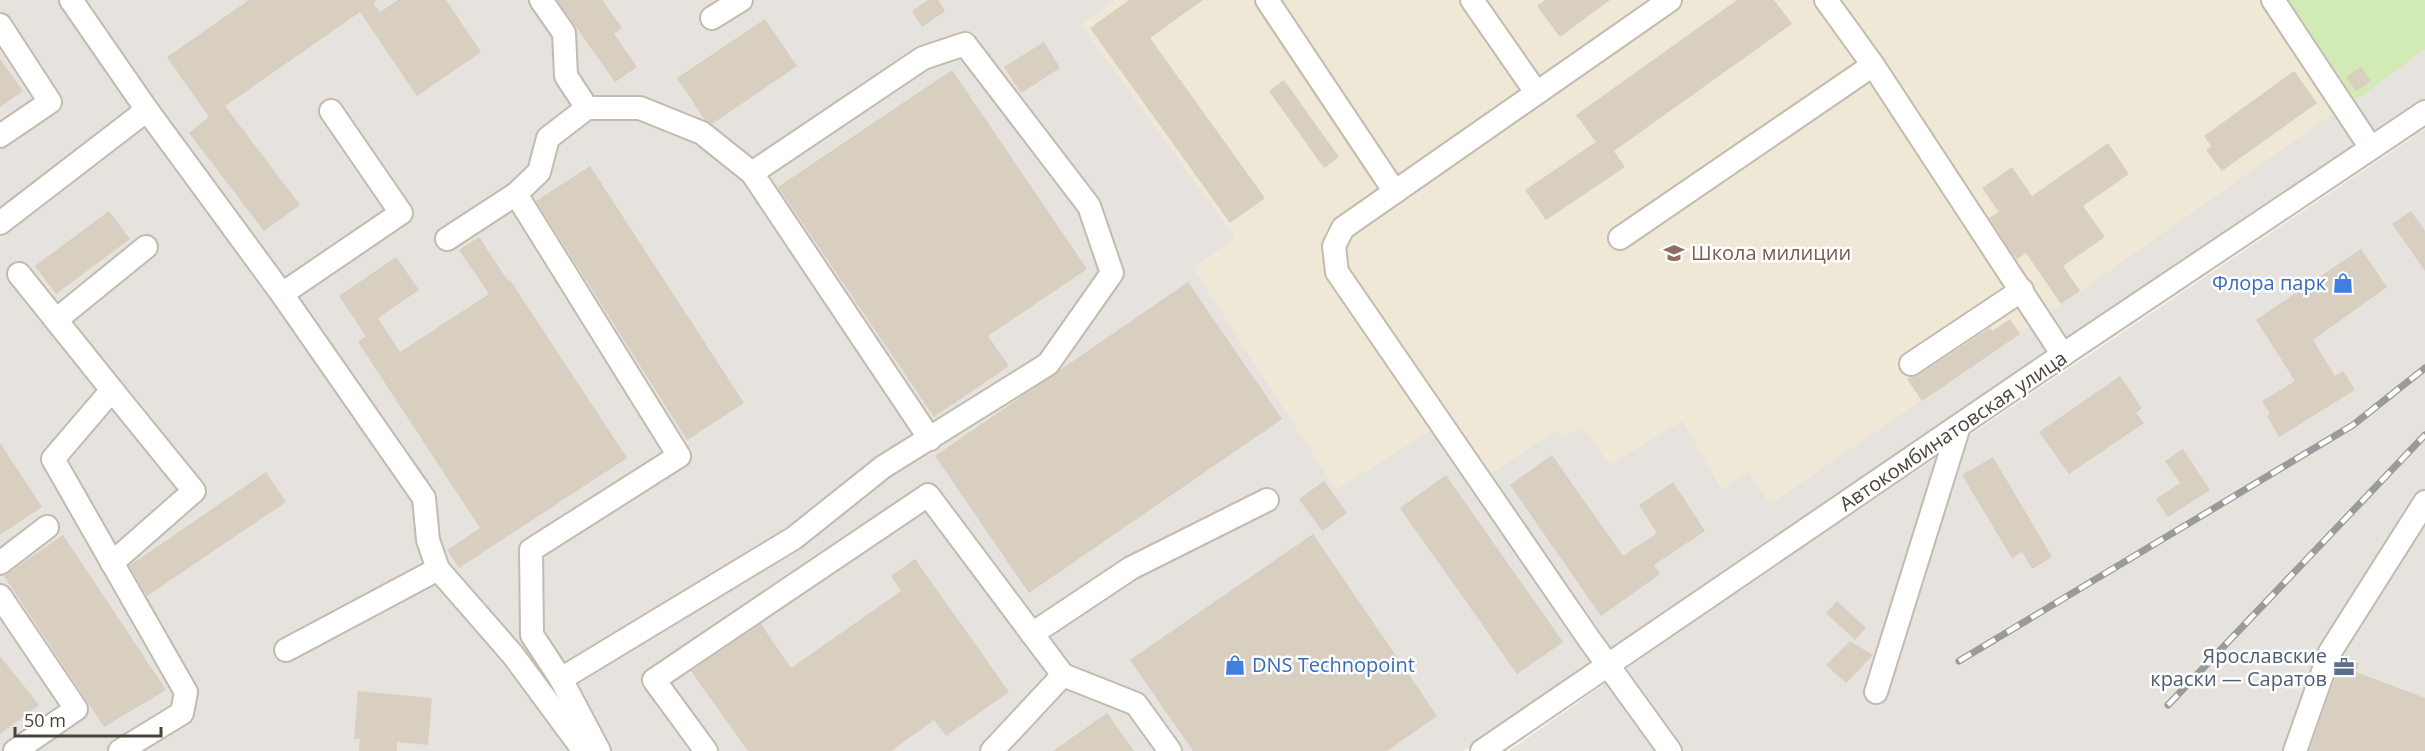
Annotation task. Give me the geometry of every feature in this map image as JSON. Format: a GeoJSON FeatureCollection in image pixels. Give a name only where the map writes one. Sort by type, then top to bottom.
{"type":"FeatureCollection","features":[{"type":"Feature","properties":{"kind":"street"},"geometry":{"type":"LineString","coordinates":[[71,0],[147,110],[282,294],[424,498],[428,540],[438,569],[513,655],[584,751]]}},
{"type":"Feature","properties":{"kind":"street"},"geometry":{"type":"LineString","coordinates":[[541,0],[564,33],[566,76],[587,108]]}},
{"type":"Feature","properties":{"kind":"street"},"geometry":{"type":"LineString","coordinates":[[712,18],[741,0]]}},
{"type":"Feature","properties":{"kind":"street"},"geometry":{"type":"LineString","coordinates":[[1267,0],[1395,192]]}},
{"type":"Feature","properties":{"kind":"street"},"geometry":{"type":"LineString","coordinates":[[1472,0],[1536,92]]}},
{"type":"Feature","properties":{"kind":"street"},"geometry":{"type":"LineString","coordinates":[[1670,0],[1343,228],[1334,246],[1337,272],[1670,751]]}},
{"type":"Feature","properties":{"kind":"street"},"geometry":{"type":"LineString","coordinates":[[1826,0],[1873,65],[2063,355]]}},
{"type":"Feature","properties":{"kind":"street"},"geometry":{"type":"LineString","coordinates":[[2272,0],[2371,148]]}},
{"type":"Feature","properties":{"kind":"street"},"geometry":{"type":"LineString","coordinates":[[0,25],[50,102],[0,136]]}},
{"type":"Feature","properties":{"kind":"street"},"geometry":{"type":"LineString","coordinates":[[561,679],[794,538],[884,467],[1048,364],[1112,273],[1089,206],[965,44],[923,58],[752,173]]}},
{"type":"Feature","properties":{"kind":"street"},"geometry":{"type":"LineString","coordinates":[[1620,238],[1873,65]]}},
{"type":"Feature","properties":{"kind":"street"},"geometry":{"type":"LineString","coordinates":[[447,239],[516,194],[539,172],[548,138],[587,108],[640,108],[702,133],[752,173],[930,439]]}},
{"type":"Feature","properties":{"kind":"street"},"geometry":{"type":"LineString","coordinates":[[0,223],[147,110]]}},
{"type":"Feature","properties":{"kind":"street"},"geometry":{"type":"LineString","coordinates":[[282,294],[401,213],[331,111]]}},
{"type":"Feature","properties":{"kind":"street","name":"Автокомбинатовская улица"},"geometry":{"type":"LineString","coordinates":[[1482,751],[2063,355],[2425,112]]}},
{"type":"Feature","properties":{"kind":"street"},"geometry":{"type":"LineString","coordinates":[[516,194],[679,456],[531,550],[532,635],[561,679],[599,751]]}},
{"type":"Feature","properties":{"kind":"street"},"geometry":{"type":"LineString","coordinates":[[56,320],[146,247]]}},
{"type":"Feature","properties":{"kind":"street"},"geometry":{"type":"LineString","coordinates":[[19,274],[194,491],[112,563]]}},
{"type":"Feature","properties":{"kind":"street"},"geometry":{"type":"LineString","coordinates":[[1911,364],[2022,290]]}},
{"type":"Feature","properties":{"kind":"street"},"geometry":{"type":"LineString","coordinates":[[112,390],[53,459],[186,692],[182,713],[120,751]]}},
{"type":"Feature","properties":{"kind":"street"},"geometry":{"type":"LineString","coordinates":[[1876,692],[1959,426]]}},
{"type":"Feature","properties":{"kind":"street"},"geometry":{"type":"LineString","coordinates":[[706,751],[654,680],[928,495],[1063,675],[1136,704],[1170,751]]}},
{"type":"Feature","properties":{"kind":"street"},"geometry":{"type":"LineString","coordinates":[[1032,634],[1131,568],[1267,500]]}},
{"type":"Feature","properties":{"kind":"street"},"geometry":{"type":"LineString","coordinates":[[2295,751],[2330,652],[2425,502]]}},
{"type":"Feature","properties":{"kind":"street"},"geometry":{"type":"LineString","coordinates":[[0,563],[47,528]]}},
{"type":"Feature","properties":{"kind":"street"},"geometry":{"type":"LineString","coordinates":[[286,650],[438,569]]}},
{"type":"Feature","properties":{"kind":"street"},"geometry":{"type":"LineString","coordinates":[[0,596],[76,709],[26,748]]}},
{"type":"Feature","properties":{"kind":"street"},"geometry":{"type":"LineString","coordinates":[[992,751],[1063,675]]}},
{"type":"Feature","properties":{"kind":"shaded area"},"geometry":{"type":"Polygon","coordinates":[[[0,0],[2425,0],[2425,100],[1463,751],[0,751],[0,0]]]}},
{"type":"Feature","properties":{"kind":"shaded area","name":"Школа милиции"},"geometry":{"type":"Polygon","coordinates":[[[1114,0],[2425,0],[2425,49],[2024,331],[1770,504],[1748,472],[1722,490],[1682,421],[1610,465],[1582,426],[1562,439],[1556,430],[1489,475],[1451,418],[1336,490],[1193,268],[1235,238],[1081,25],[1114,0]]]}},
{"type":"Feature","properties":{"kind":"shaded area"},"geometry":{"type":"Polygon","coordinates":[[[2425,129],[2425,751],[1509,751],[1704,614],[2425,129]]]}},
{"type":"Feature","properties":{"kind":"green space"},"geometry":{"type":"Polygon","coordinates":[[[2288,0],[2425,0],[2425,49],[2356,100],[2288,0]]]}},
{"type":"Feature","properties":{"kind":"building"},"geometry":{"type":"Polygon","coordinates":[[[249,0],[377,0],[373,3],[380,12],[398,0],[446,0],[481,52],[417,96],[360,12],[225,106],[300,205],[264,231],[189,133],[209,117],[167,57],[249,0]]]}},
{"type":"Feature","properties":{"kind":"building"},"geometry":{"type":"Polygon","coordinates":[[[557,0],[602,0],[622,28],[614,34],[637,67],[615,82],[557,0]]]}},
{"type":"Feature","properties":{"kind":"building"},"geometry":{"type":"Polygon","coordinates":[[[928,0],[938,0],[945,11],[922,27],[912,11],[928,0]]]}},
{"type":"Feature","properties":{"kind":"building"},"geometry":{"type":"Polygon","coordinates":[[[1129,0],[1203,0],[1150,38],[1265,198],[1230,223],[1090,28],[1129,0]]]}},
{"type":"Feature","properties":{"kind":"building"},"geometry":{"type":"Polygon","coordinates":[[[1545,0],[1610,0],[1560,37],[1537,6],[1545,0]]]}},
{"type":"Feature","properties":{"kind":"building"},"geometry":{"type":"Polygon","coordinates":[[[1737,0],[1774,0],[1792,24],[1614,151],[1625,167],[1546,220],[1525,190],[1596,142],[1576,115],[1737,0]]]}},
{"type":"Feature","properties":{"kind":"building"},"geometry":{"type":"Polygon","coordinates":[[[765,19],[797,66],[712,124],[705,120],[677,78],[765,19]]]}},
{"type":"Feature","properties":{"kind":"building"},"geometry":{"type":"Polygon","coordinates":[[[1044,42],[1060,68],[1021,93],[1004,67],[1044,42]]]}},
{"type":"Feature","properties":{"kind":"building"},"geometry":{"type":"Polygon","coordinates":[[[0,59],[23,91],[0,107],[0,59]]]}},
{"type":"Feature","properties":{"kind":"building"},"geometry":{"type":"Polygon","coordinates":[[[2361,67],[2371,81],[2356,91],[2346,77],[2361,67]]]}},
{"type":"Feature","properties":{"kind":"building"},"geometry":{"type":"Polygon","coordinates":[[[952,70],[1087,269],[988,336],[1009,366],[934,417],[778,187],[952,70]]]}},
{"type":"Feature","properties":{"kind":"building"},"geometry":{"type":"Polygon","coordinates":[[[2294,71],[2317,103],[2222,171],[2206,150],[2211,146],[2204,136],[2294,71]]]}},
{"type":"Feature","properties":{"kind":"building"},"geometry":{"type":"Polygon","coordinates":[[[1284,80],[1339,157],[1324,168],[1269,91],[1284,80]]]}},
{"type":"Feature","properties":{"kind":"building"},"geometry":{"type":"Polygon","coordinates":[[[2108,143],[2129,174],[2083,206],[2105,237],[2063,266],[2080,291],[2061,304],[2026,253],[2017,259],[2012,253],[1989,218],[1999,212],[1982,188],[2012,167],[2032,196],[2108,143]]]}},
{"type":"Feature","properties":{"kind":"building"},"geometry":{"type":"Polygon","coordinates":[[[590,166],[744,403],[687,440],[536,201],[590,166]]]}},
{"type":"Feature","properties":{"kind":"building"},"geometry":{"type":"Polygon","coordinates":[[[109,211],[130,239],[56,294],[35,266],[109,211]]]}},
{"type":"Feature","properties":{"kind":"building"},"geometry":{"type":"Polygon","coordinates":[[[2411,211],[2425,231],[2425,271],[2392,224],[2411,211]]]}},
{"type":"Feature","properties":{"kind":"building"},"geometry":{"type":"Polygon","coordinates":[[[479,237],[508,281],[510,280],[627,458],[459,568],[447,550],[480,528],[358,342],[366,336],[339,296],[396,257],[419,290],[378,318],[400,352],[489,294],[459,250],[479,237]]]}},
{"type":"Feature","properties":{"kind":"building"},"geometry":{"type":"Polygon","coordinates":[[[2361,249],[2387,287],[2313,340],[2335,376],[2343,371],[2355,390],[2279,437],[2267,416],[2270,414],[2262,401],[2295,381],[2256,320],[2361,249]]]}},
{"type":"Feature","properties":{"kind":"building"},"geometry":{"type":"Polygon","coordinates":[[[1188,282],[1282,419],[1029,593],[935,456],[1188,282]]]}},
{"type":"Feature","properties":{"kind":"building"},"geometry":{"type":"Polygon","coordinates":[[[2010,319],[2020,334],[1922,401],[1907,379],[1918,375],[1990,328],[1992,331],[2010,319]]]}},
{"type":"Feature","properties":{"kind":"building"},"geometry":{"type":"Polygon","coordinates":[[[2120,376],[2142,408],[2136,413],[2144,423],[2069,474],[2039,432],[2120,376]]]}},
{"type":"Feature","properties":{"kind":"building"},"geometry":{"type":"Polygon","coordinates":[[[0,443],[42,507],[0,535],[0,443]]]}},
{"type":"Feature","properties":{"kind":"building"},"geometry":{"type":"Polygon","coordinates":[[[2183,449],[2210,490],[2168,517],[2156,499],[2180,483],[2165,461],[2183,449]]]}},
{"type":"Feature","properties":{"kind":"building"},"geometry":{"type":"Polygon","coordinates":[[[1552,455],[1623,556],[1657,533],[1639,505],[1673,482],[1705,531],[1654,565],[1660,574],[1601,616],[1510,485],[1552,455]]]}},
{"type":"Feature","properties":{"kind":"building"},"geometry":{"type":"Polygon","coordinates":[[[1993,457],[2052,557],[2032,569],[2022,552],[2012,558],[1962,475],[1993,457]]]}},
{"type":"Feature","properties":{"kind":"building"},"geometry":{"type":"Polygon","coordinates":[[[266,472],[286,502],[147,596],[129,566],[266,472]]]}},
{"type":"Feature","properties":{"kind":"building"},"geometry":{"type":"Polygon","coordinates":[[[1446,475],[1563,642],[1517,674],[1400,508],[1446,475]]]}},
{"type":"Feature","properties":{"kind":"building"},"geometry":{"type":"Polygon","coordinates":[[[1324,481],[1347,513],[1322,531],[1299,499],[1324,481]]]}},
{"type":"Feature","properties":{"kind":"building"},"geometry":{"type":"Polygon","coordinates":[[[1313,534],[1437,716],[1387,751],[1193,751],[1130,660],[1313,534]]]}},
{"type":"Feature","properties":{"kind":"building"},"geometry":{"type":"Polygon","coordinates":[[[63,535],[166,690],[104,727],[4,576],[63,535]]]}},
{"type":"Feature","properties":{"kind":"building"},"geometry":{"type":"Polygon","coordinates":[[[915,559],[1009,692],[946,736],[934,720],[891,751],[748,751],[691,671],[761,624],[791,668],[901,591],[891,576],[915,559]]]}},
{"type":"Feature","properties":{"kind":"building"},"geometry":{"type":"Polygon","coordinates":[[[1837,601],[1866,628],[1855,640],[1826,613],[1837,601]]]}},
{"type":"Feature","properties":{"kind":"building"},"geometry":{"type":"Polygon","coordinates":[[[1850,641],[1873,655],[1846,683],[1826,665],[1850,641]]]}},
{"type":"Feature","properties":{"kind":"building"},"geometry":{"type":"Polygon","coordinates":[[[0,656],[39,705],[0,734],[0,656]]]}},
{"type":"Feature","properties":{"kind":"building"},"geometry":{"type":"Polygon","coordinates":[[[2342,658],[2359,663],[2356,672],[2425,698],[2425,751],[2309,751],[2342,658]]]}},
{"type":"Feature","properties":{"kind":"building"},"geometry":{"type":"Polygon","coordinates":[[[358,691],[432,698],[428,745],[397,742],[397,751],[359,751],[360,739],[354,739],[358,691]]]}},
{"type":"Feature","properties":{"kind":"building"},"geometry":{"type":"Polygon","coordinates":[[[1107,713],[1134,751],[1053,751],[1107,713]]]}},
{"type":"Feature","properties":{"kind":"railway"},"geometry":{"type":"LineString","coordinates":[[1959,661],[2353,425],[2425,368]]}},
{"type":"Feature","properties":{"kind":"railway"},"geometry":{"type":"LineString","coordinates":[[2168,705],[2425,435]]}},
{"type":"Feature","properties":{"kind":"place","name":"Школа милиции"},"geometry":{"type":"Point","coordinates":[1674,253]}},
{"type":"Feature","properties":{"kind":"place","name":"Флора парк"},"geometry":{"type":"Point","coordinates":[2343,283]}},
{"type":"Feature","properties":{"kind":"place","name":"DNS Technopoint"},"geometry":{"type":"Point","coordinates":[1235,665]}},
{"type":"Feature","properties":{"kind":"place","name":"Ярославские краски — Саратов"},"geometry":{"type":"Point","coordinates":[2344,667]}}]}
